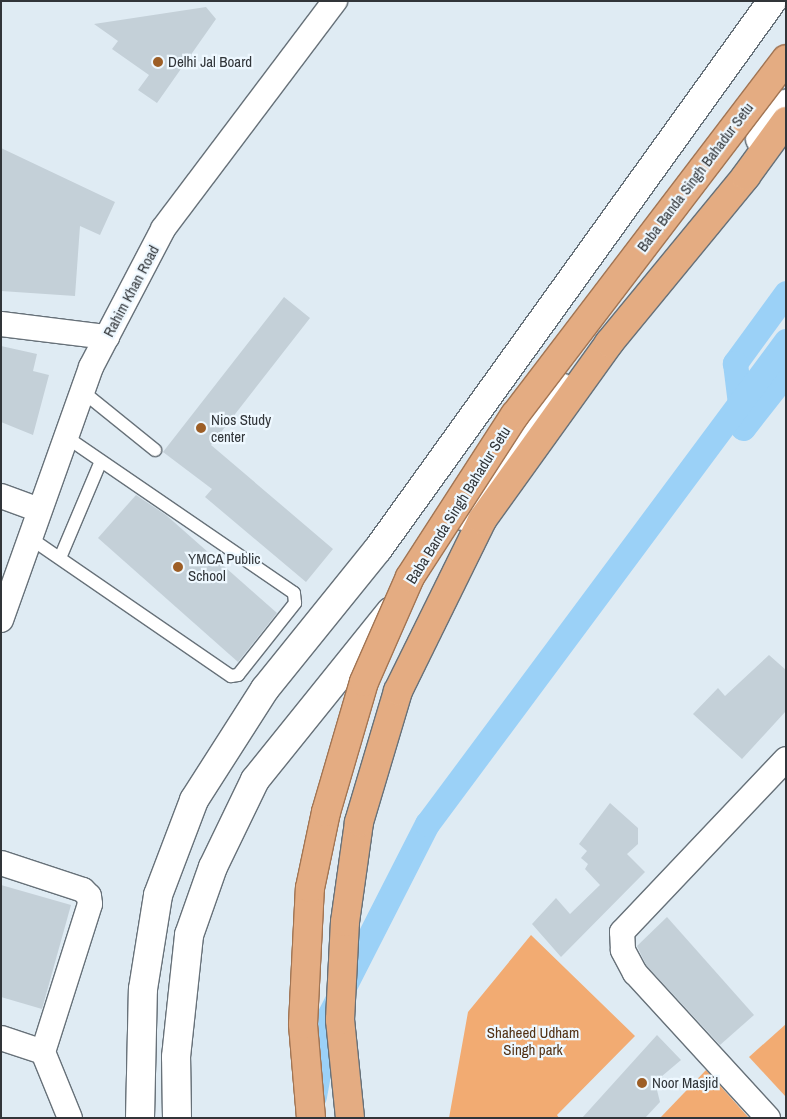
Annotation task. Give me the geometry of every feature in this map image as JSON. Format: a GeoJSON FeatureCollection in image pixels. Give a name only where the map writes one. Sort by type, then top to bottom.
{"type":"FeatureCollection","features":[{"type":"Feature","properties":{"kind":"highway","name":"Baba Banda Singh Bahadur Setu"},"geometry":{"type":"LineString","coordinates":[[311,1118],[303,1024],[310,888],[326,812],[364,682],[410,577],[515,415],[786,59]]}},
{"type":"Feature","properties":{"kind":"highway","name":"Baba Banda Singh Bahadur Setu"},"geometry":{"type":"LineString","coordinates":[[350,1118],[340,1020],[345,922],[359,822],[398,692],[482,520],[609,343],[746,176],[786,120]]}},
{"type":"Feature","properties":{"kind":"street","name":"Rahim Khan Road"},"geometry":{"type":"LineString","coordinates":[[1,620],[82,391],[107,337],[163,229],[335,1]]}},
{"type":"Feature","properties":{"kind":"street"},"geometry":{"type":"LineString","coordinates":[[140,1118],[143,989],[156,905],[194,800],[265,689],[378,548],[772,1]]}},
{"type":"Feature","properties":{"kind":"street"},"geometry":{"type":"LineString","coordinates":[[177,1118],[176,1057],[189,935],[213,867],[255,780],[786,104]]}},
{"type":"Feature","properties":{"kind":"street"},"geometry":{"type":"LineString","coordinates":[[1,324],[107,337]]}},
{"type":"Feature","properties":{"kind":"street"},"geometry":{"type":"LineString","coordinates":[[1,496],[39,510]]}},
{"type":"Feature","properties":{"kind":"street"},"geometry":{"type":"LineString","coordinates":[[768,1118],[635,972],[622,950],[622,932],[786,759]]}},
{"type":"Feature","properties":{"kind":"street"},"geometry":{"type":"LineString","coordinates":[[1,863],[83,890],[89,896],[90,904],[43,1052],[70,1118]]}},
{"type":"Feature","properties":{"kind":"street"},"geometry":{"type":"LineString","coordinates":[[1,1038],[43,1052]]}},
{"type":"Feature","properties":{"kind":"lane"},"geometry":{"type":"LineString","coordinates":[[82,391],[155,450]]}},
{"type":"Feature","properties":{"kind":"lane"},"geometry":{"type":"LineString","coordinates":[[30,538],[231,676],[238,675],[295,603],[294,593],[66,436]]}},
{"type":"Feature","properties":{"kind":"lane"},"geometry":{"type":"LineString","coordinates":[[60,558],[101,461]]}},
{"type":"Feature","properties":{"kind":"green space","name":"Shaheed Udham Singh park"},"geometry":{"type":"Polygon","coordinates":[[[531,935],[635,1036],[557,1115],[559,1118],[449,1118],[468,1012],[531,935]]]}},
{"type":"Feature","properties":{"kind":"green space"},"geometry":{"type":"Polygon","coordinates":[[[786,1024],[786,1097],[749,1057],[786,1024]]]}},
{"type":"Feature","properties":{"kind":"green space"},"geometry":{"type":"Polygon","coordinates":[[[706,1070],[749,1118],[660,1118],[706,1070]]]}},
{"type":"Feature","properties":{"kind":"building","name":"Delhi Jal Board"},"geometry":{"type":"Polygon","coordinates":[[[206,7],[216,19],[157,103],[138,90],[149,75],[112,49],[118,41],[94,24],[206,7]]]}},
{"type":"Feature","properties":{"kind":"building"},"geometry":{"type":"Polygon","coordinates":[[[1,148],[115,202],[100,235],[80,226],[75,296],[1,291],[1,148]]]}},
{"type":"Feature","properties":{"kind":"building"},"geometry":{"type":"Polygon","coordinates":[[[284,297],[310,318],[211,445],[333,549],[306,582],[205,497],[212,489],[163,452],[284,297]]]}},
{"type":"Feature","properties":{"kind":"building"},"geometry":{"type":"Polygon","coordinates":[[[1,346],[37,354],[33,371],[49,375],[33,435],[1,422],[1,346]]]}},
{"type":"Feature","properties":{"kind":"building"},"geometry":{"type":"Polygon","coordinates":[[[136,495],[166,515],[277,613],[238,662],[98,538],[136,495]]]}},
{"type":"Feature","properties":{"kind":"building"},"geometry":{"type":"Polygon","coordinates":[[[769,655],[786,670],[786,711],[742,759],[693,714],[718,688],[725,696],[769,655]]]}},
{"type":"Feature","properties":{"kind":"building"},"geometry":{"type":"Polygon","coordinates":[[[610,803],[638,828],[638,844],[627,854],[645,872],[561,957],[532,924],[556,898],[570,914],[600,885],[585,869],[588,864],[581,858],[587,851],[579,844],[610,803]]]}},
{"type":"Feature","properties":{"kind":"building"},"geometry":{"type":"Polygon","coordinates":[[[1,885],[71,905],[42,1009],[1,997],[1,885]]]}},
{"type":"Feature","properties":{"kind":"building"},"geometry":{"type":"Polygon","coordinates":[[[667,917],[754,1015],[720,1045],[646,965],[637,946],[667,917]]]}},
{"type":"Feature","properties":{"kind":"building"},"geometry":{"type":"Polygon","coordinates":[[[657,1035],[681,1060],[655,1082],[660,1102],[645,1118],[582,1118],[657,1035]]]}},
{"type":"Feature","properties":{"kind":"waterway"},"geometry":{"type":"LineString","coordinates":[[786,293],[735,363],[743,428],[786,373]]}},
{"type":"Feature","properties":{"kind":"waterway"},"geometry":{"type":"LineString","coordinates":[[314,1096],[328,1018],[427,824],[786,341]]}},
{"type":"Feature","properties":{"kind":"place","name":"Delhi Jal Board"},"geometry":{"type":"Point","coordinates":[158,62]}},
{"type":"Feature","properties":{"kind":"place","name":"Nios Study center"},"geometry":{"type":"Point","coordinates":[201,428]}},
{"type":"Feature","properties":{"kind":"place","name":"YMCA Public School"},"geometry":{"type":"Point","coordinates":[178,567]}},
{"type":"Feature","properties":{"kind":"place","name":"Noor Masjid"},"geometry":{"type":"Point","coordinates":[642,1083]}}]}
